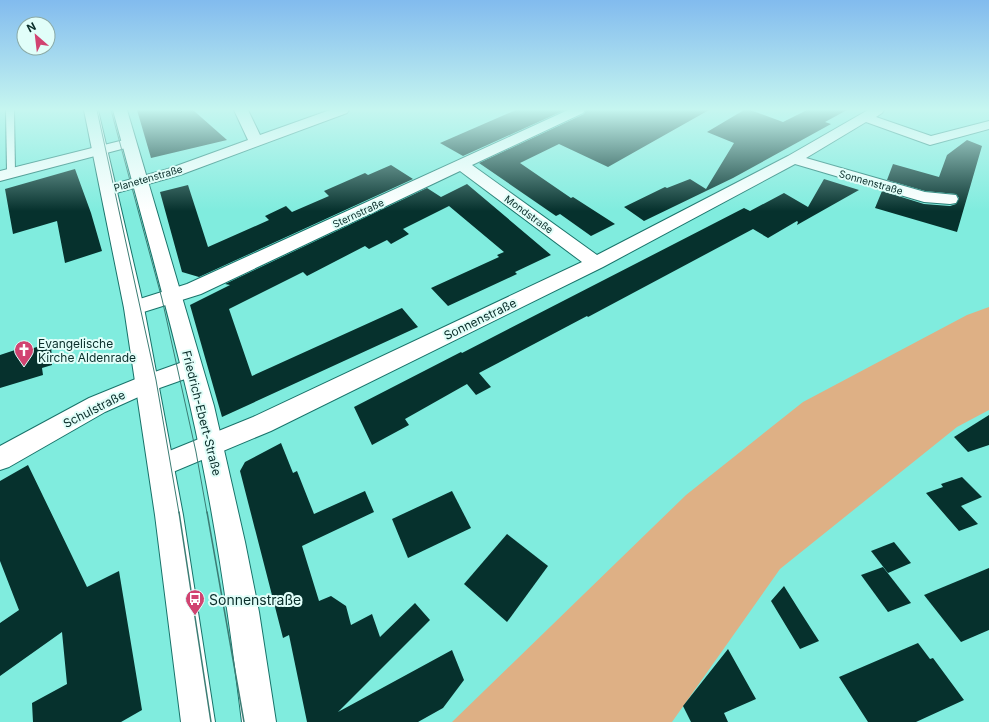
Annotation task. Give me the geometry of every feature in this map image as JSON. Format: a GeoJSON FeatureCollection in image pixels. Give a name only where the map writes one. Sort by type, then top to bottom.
{"type":"FeatureCollection","features":[{"type":"Feature","properties":{"kind":"street"},"geometry":{"type":"LineString","coordinates":[[99,144],[134,308],[161,466],[198,722]]}},
{"type":"Feature","properties":{"kind":"street"},"geometry":{"type":"LineString","coordinates":[[5,175],[125,144]]}},
{"type":"Feature","properties":{"kind":"street","name":"Friedrich-Ebert-Straße"},"geometry":{"type":"LineString","coordinates":[[128,144],[202,406],[242,604],[259,722]]}},
{"type":"Feature","properties":{"kind":"street","name":"Planetenstraße"},"geometry":{"type":"LineString","coordinates":[[109,190],[174,172],[251,144]]}},
{"type":"Feature","properties":{"kind":"street","name":"Sternstraße"},"geometry":{"type":"LineString","coordinates":[[134,308],[194,289],[507,144]]}},
{"type":"Feature","properties":{"kind":"street","name":"Sonnenstraße"},"geometry":{"type":"LineString","coordinates":[[161,466],[262,424],[596,263],[793,159],[819,144]]}},
{"type":"Feature","properties":{"kind":"street","name":"Sonnenstraße"},"geometry":{"type":"LineString","coordinates":[[793,159],[924,197],[950,199]]}},
{"type":"Feature","properties":{"kind":"street","name":"Mondstraße"},"geometry":{"type":"LineString","coordinates":[[462,165],[596,263]]}},
{"type":"Feature","properties":{"kind":"street","name":"Schulstraße"},"geometry":{"type":"LineString","coordinates":[[0,459],[97,405],[146,384],[191,368]]}},
{"type":"Feature","properties":{"kind":"lane"},"geometry":{"type":"LineString","coordinates":[[5,175],[7,144]]}},
{"type":"Feature","properties":{"kind":"shaded area"},"geometry":{"type":"Polygon","coordinates":[[[989,307],[989,410],[957,427],[780,569],[672,722],[452,722],[686,495],[803,402],[967,315],[989,307]]]}},
{"type":"Feature","properties":{"kind":"building"},"geometry":{"type":"Polygon","coordinates":[[[147,144],[211,144],[151,158],[147,144]]]}},
{"type":"Feature","properties":{"kind":"building"},"geometry":{"type":"Polygon","coordinates":[[[441,144],[490,144],[463,156],[441,144]]]}},
{"type":"Feature","properties":{"kind":"building"},"geometry":{"type":"Polygon","coordinates":[[[520,144],[649,144],[608,167],[559,144],[520,163],[571,198],[573,197],[615,224],[591,236],[560,214],[556,216],[479,163],[520,144]]]}},
{"type":"Feature","properties":{"kind":"building"},"geometry":{"type":"Polygon","coordinates":[[[734,144],[795,144],[733,178],[644,221],[624,207],[665,187],[667,188],[690,179],[706,189],[734,144]]]}},
{"type":"Feature","properties":{"kind":"building"},"geometry":{"type":"Polygon","coordinates":[[[962,144],[976,144],[982,146],[957,232],[875,208],[882,191],[924,204],[950,206],[956,204],[959,198],[956,194],[925,191],[887,180],[893,164],[939,177],[947,155],[962,144]]]}},
{"type":"Feature","properties":{"kind":"building"},"geometry":{"type":"Polygon","coordinates":[[[391,165],[413,179],[199,277],[182,272],[160,192],[188,185],[208,247],[269,220],[265,216],[286,206],[292,212],[329,196],[324,191],[365,173],[368,175],[391,165]]]}},
{"type":"Feature","properties":{"kind":"building"},"geometry":{"type":"Polygon","coordinates":[[[75,169],[91,213],[102,251],[65,263],[57,221],[13,234],[5,189],[75,169]]]}},
{"type":"Feature","properties":{"kind":"building"},"geometry":{"type":"Polygon","coordinates":[[[824,179],[859,190],[797,225],[797,221],[768,238],[753,229],[479,373],[491,387],[476,395],[467,384],[405,419],[409,425],[372,445],[354,407],[744,208],[750,211],[784,193],[808,207],[824,179]]]}},
{"type":"Feature","properties":{"kind":"building"},"geometry":{"type":"Polygon","coordinates":[[[467,184],[551,255],[515,272],[517,274],[448,306],[431,288],[499,257],[497,255],[504,252],[449,206],[403,229],[409,234],[391,244],[387,240],[369,249],[365,246],[307,276],[303,272],[229,309],[252,376],[402,308],[418,327],[222,417],[190,305],[230,285],[225,284],[427,188],[441,197],[467,184]]]}},
{"type":"Feature","properties":{"kind":"building","name":"Evangelische Kirche Aldenrade"},"geometry":{"type":"Polygon","coordinates":[[[51,343],[52,365],[42,368],[43,375],[0,388],[0,355],[30,345],[30,349],[51,343]]]}},
{"type":"Feature","properties":{"kind":"building"},"geometry":{"type":"Polygon","coordinates":[[[989,415],[989,445],[968,452],[954,437],[989,415]]]}},
{"type":"Feature","properties":{"kind":"building"},"geometry":{"type":"Polygon","coordinates":[[[281,443],[293,473],[297,471],[314,514],[365,491],[374,512],[302,546],[319,601],[331,596],[346,606],[351,625],[372,614],[380,637],[415,603],[430,620],[338,712],[452,650],[464,680],[443,708],[418,722],[307,722],[289,635],[283,638],[240,471],[245,462],[281,443]]]}},
{"type":"Feature","properties":{"kind":"building"},"geometry":{"type":"Polygon","coordinates":[[[28,465],[87,587],[119,571],[142,710],[121,722],[33,722],[32,703],[67,684],[62,632],[0,676],[0,623],[19,610],[0,561],[0,481],[28,465]]]}},
{"type":"Feature","properties":{"kind":"building"},"geometry":{"type":"Polygon","coordinates":[[[962,477],[982,497],[961,506],[978,524],[959,531],[926,493],[943,487],[941,484],[962,477]]]}},
{"type":"Feature","properties":{"kind":"building"},"geometry":{"type":"Polygon","coordinates":[[[452,491],[471,528],[408,558],[392,519],[452,491]]]}},
{"type":"Feature","properties":{"kind":"building"},"geometry":{"type":"Polygon","coordinates":[[[507,534],[548,566],[507,622],[464,584],[507,534]]]}},
{"type":"Feature","properties":{"kind":"building"},"geometry":{"type":"Polygon","coordinates":[[[894,542],[911,563],[888,573],[871,551],[894,542]]]}},
{"type":"Feature","properties":{"kind":"building"},"geometry":{"type":"Polygon","coordinates":[[[883,567],[911,603],[888,612],[861,575],[883,567]]]}},
{"type":"Feature","properties":{"kind":"building"},"geometry":{"type":"Polygon","coordinates":[[[989,568],[989,630],[961,642],[924,595],[989,568]]]}},
{"type":"Feature","properties":{"kind":"building"},"geometry":{"type":"Polygon","coordinates":[[[784,586],[819,641],[800,649],[771,601],[784,586]]]}},
{"type":"Feature","properties":{"kind":"building"},"geometry":{"type":"Polygon","coordinates":[[[918,643],[930,659],[933,658],[964,700],[916,722],[868,722],[839,677],[918,643]]]}},
{"type":"Feature","properties":{"kind":"building"},"geometry":{"type":"Polygon","coordinates":[[[728,649],[756,699],[724,713],[728,722],[691,722],[683,706],[728,649]]]}},
{"type":"Feature","properties":{"kind":"tram line"},"geometry":{"type":"LineString","coordinates":[[104,144],[156,380],[179,513]]}},
{"type":"Feature","properties":{"kind":"tram line"},"geometry":{"type":"LineString","coordinates":[[120,144],[162,299],[196,452],[207,513]]}},
{"type":"Feature","properties":{"kind":"tram line"},"geometry":{"type":"LineString","coordinates":[[179,512],[211,722]]}},
{"type":"Feature","properties":{"kind":"tram line"},"geometry":{"type":"LineString","coordinates":[[207,512],[244,722]]}},
{"type":"Feature","properties":{"kind":"place","name":"Evangelische Kirche Aldenrade"},"geometry":{"type":"Point","coordinates":[24,367]}},
{"type":"Feature","properties":{"kind":"place","name":"Sonnenstraße"},"geometry":{"type":"Point","coordinates":[195,616]}}]}
